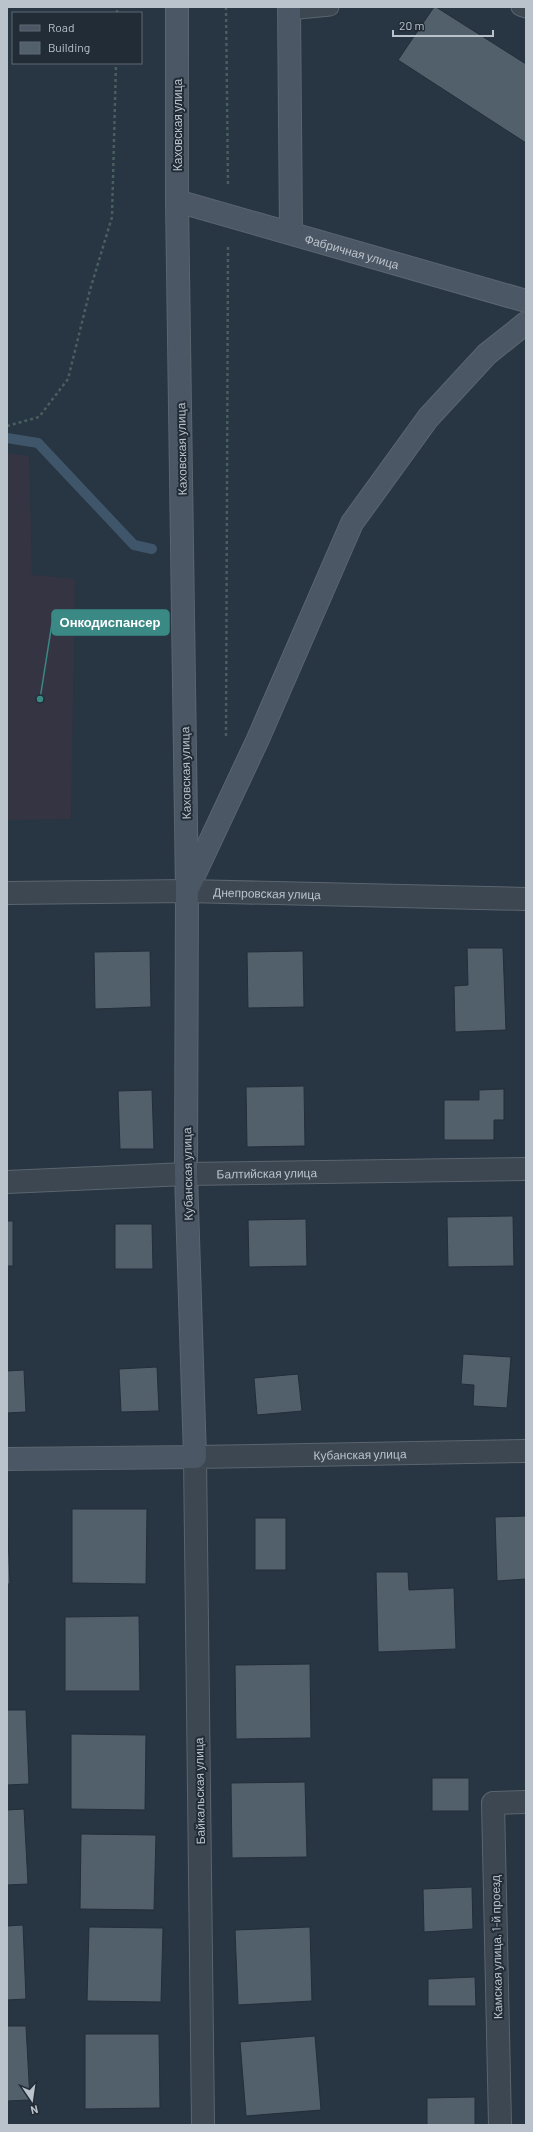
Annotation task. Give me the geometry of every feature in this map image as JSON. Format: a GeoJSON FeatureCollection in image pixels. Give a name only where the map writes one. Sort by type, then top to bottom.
{"type":"FeatureCollection","features":[{"type":"Feature","properties":{"kind":"street","name":"Каховская улица"},"geometry":{"type":"LineString","coordinates":[[177,7],[177,201],[187,891]]}},
{"type":"Feature","properties":{"kind":"street"},"geometry":{"type":"LineString","coordinates":[[289,9],[291,232]]}},
{"type":"Feature","properties":{"kind":"street","name":"Фабричная улица"},"geometry":{"type":"LineString","coordinates":[[177,201],[291,232],[526,300]]}},
{"type":"Feature","properties":{"kind":"street"},"geometry":{"type":"LineString","coordinates":[[187,891],[258,739],[352,523],[428,418],[487,354],[526,324]]}},
{"type":"Feature","properties":{"kind":"street","name":"Днепровская улица"},"geometry":{"type":"LineString","coordinates":[[7,893],[187,891],[526,899]]}},
{"type":"Feature","properties":{"kind":"street","name":"Кубанская улица"},"geometry":{"type":"LineString","coordinates":[[187,891],[186,1174],[195,1456]]}},
{"type":"Feature","properties":{"kind":"street","name":"Балтийская улица"},"geometry":{"type":"LineString","coordinates":[[7,1182],[186,1174],[526,1169]]}},
{"type":"Feature","properties":{"kind":"street","name":"Кубанская улица"},"geometry":{"type":"LineString","coordinates":[[7,1459],[526,1451]]}},
{"type":"Feature","properties":{"kind":"street","name":"Байкальская улица"},"geometry":{"type":"LineString","coordinates":[[195,1456],[203,2125]]}},
{"type":"Feature","properties":{"kind":"street","name":"Камская улица, 1-й проезд"},"geometry":{"type":"LineString","coordinates":[[500,2125],[493,1803],[526,1802]]}},
{"type":"Feature","properties":{"kind":"lane"},"geometry":{"type":"LineString","coordinates":[[289,9],[330,7]]}},
{"type":"Feature","properties":{"kind":"lane"},"geometry":{"type":"LineString","coordinates":[[520,7],[526,10]]}},
{"type":"Feature","properties":{"kind":"path"},"geometry":{"type":"LineString","coordinates":[[226,7],[228,188]]}},
{"type":"Feature","properties":{"kind":"path"},"geometry":{"type":"LineString","coordinates":[[7,426],[39,417],[68,379],[90,290],[112,217],[116,64]]}},
{"type":"Feature","properties":{"kind":"path"},"geometry":{"type":"LineString","coordinates":[[226,740],[228,243]]}},
{"type":"Feature","properties":{"kind":"shaded area"},"geometry":{"type":"Polygon","coordinates":[[[7,453],[29,456],[32,575],[75,579],[71,819],[7,820],[7,453]]]}},
{"type":"Feature","properties":{"kind":"building"},"geometry":{"type":"Polygon","coordinates":[[[434,7],[526,64],[526,143],[398,60],[434,7]]]}},
{"type":"Feature","properties":{"kind":"building"},"geometry":{"type":"Polygon","coordinates":[[[467,948],[503,948],[506,1030],[455,1032],[454,986],[468,985],[467,948]]]}},
{"type":"Feature","properties":{"kind":"building"},"geometry":{"type":"Polygon","coordinates":[[[150,951],[151,1007],[95,1009],[94,952],[150,951]]]}},
{"type":"Feature","properties":{"kind":"building"},"geometry":{"type":"Polygon","coordinates":[[[303,951],[304,1007],[248,1008],[247,952],[303,951]]]}},
{"type":"Feature","properties":{"kind":"building"},"geometry":{"type":"Polygon","coordinates":[[[304,1086],[305,1146],[247,1147],[246,1087],[304,1086]]]}},
{"type":"Feature","properties":{"kind":"building"},"geometry":{"type":"Polygon","coordinates":[[[504,1089],[504,1120],[494,1120],[494,1140],[444,1140],[444,1100],[479,1100],[479,1090],[504,1089]]]}},
{"type":"Feature","properties":{"kind":"building"},"geometry":{"type":"Polygon","coordinates":[[[152,1090],[154,1149],[120,1149],[118,1091],[152,1090]]]}},
{"type":"Feature","properties":{"kind":"building"},"geometry":{"type":"Polygon","coordinates":[[[513,1216],[514,1266],[448,1267],[447,1217],[513,1216]]]}},
{"type":"Feature","properties":{"kind":"building"},"geometry":{"type":"Polygon","coordinates":[[[306,1219],[307,1266],[249,1267],[248,1220],[306,1219]]]}},
{"type":"Feature","properties":{"kind":"building"},"geometry":{"type":"Polygon","coordinates":[[[7,1221],[13,1221],[13,1266],[7,1266],[7,1221]]]}},
{"type":"Feature","properties":{"kind":"building"},"geometry":{"type":"Polygon","coordinates":[[[115,1224],[152,1224],[153,1269],[115,1269],[115,1224]]]}},
{"type":"Feature","properties":{"kind":"building"},"geometry":{"type":"Polygon","coordinates":[[[463,1354],[511,1357],[507,1408],[473,1406],[474,1385],[461,1384],[463,1354]]]}},
{"type":"Feature","properties":{"kind":"building"},"geometry":{"type":"Polygon","coordinates":[[[157,1367],[159,1411],[121,1412],[119,1369],[157,1367]]]}},
{"type":"Feature","properties":{"kind":"building"},"geometry":{"type":"Polygon","coordinates":[[[24,1370],[26,1412],[7,1413],[7,1371],[24,1370]]]}},
{"type":"Feature","properties":{"kind":"building"},"geometry":{"type":"Polygon","coordinates":[[[298,1374],[302,1411],[257,1415],[254,1378],[298,1374]]]}},
{"type":"Feature","properties":{"kind":"building"},"geometry":{"type":"Polygon","coordinates":[[[72,1509],[147,1509],[146,1584],[72,1583],[72,1509]]]}},
{"type":"Feature","properties":{"kind":"building"},"geometry":{"type":"Polygon","coordinates":[[[7,1511],[10,1584],[7,1584],[7,1511]]]}},
{"type":"Feature","properties":{"kind":"building"},"geometry":{"type":"Polygon","coordinates":[[[526,1516],[526,1579],[497,1581],[495,1517],[526,1516]]]}},
{"type":"Feature","properties":{"kind":"building"},"geometry":{"type":"Polygon","coordinates":[[[255,1518],[286,1518],[286,1570],[255,1570],[255,1518]]]}},
{"type":"Feature","properties":{"kind":"building"},"geometry":{"type":"Polygon","coordinates":[[[376,1572],[408,1572],[409,1590],[454,1588],[456,1649],[378,1652],[376,1572]]]}},
{"type":"Feature","properties":{"kind":"building"},"geometry":{"type":"Polygon","coordinates":[[[139,1616],[140,1691],[65,1691],[65,1617],[139,1616]]]}},
{"type":"Feature","properties":{"kind":"building"},"geometry":{"type":"Polygon","coordinates":[[[310,1664],[311,1738],[236,1739],[235,1665],[310,1664]]]}},
{"type":"Feature","properties":{"kind":"building"},"geometry":{"type":"Polygon","coordinates":[[[7,1710],[26,1710],[29,1784],[7,1785],[7,1710]]]}},
{"type":"Feature","properties":{"kind":"building"},"geometry":{"type":"Polygon","coordinates":[[[71,1734],[146,1735],[145,1810],[71,1809],[71,1734]]]}},
{"type":"Feature","properties":{"kind":"building"},"geometry":{"type":"Polygon","coordinates":[[[432,1778],[469,1778],[469,1811],[432,1811],[432,1778]]]}},
{"type":"Feature","properties":{"kind":"building"},"geometry":{"type":"Polygon","coordinates":[[[305,1782],[307,1857],[232,1858],[231,1783],[305,1782]]]}},
{"type":"Feature","properties":{"kind":"building"},"geometry":{"type":"Polygon","coordinates":[[[24,1809],[28,1884],[7,1885],[7,1810],[24,1809]]]}},
{"type":"Feature","properties":{"kind":"building"},"geometry":{"type":"Polygon","coordinates":[[[81,1834],[156,1835],[154,1910],[80,1909],[81,1834]]]}},
{"type":"Feature","properties":{"kind":"building"},"geometry":{"type":"Polygon","coordinates":[[[472,1887],[473,1929],[424,1932],[423,1889],[472,1887]]]}},
{"type":"Feature","properties":{"kind":"building"},"geometry":{"type":"Polygon","coordinates":[[[23,1925],[26,1999],[7,2000],[7,1926],[23,1925]]]}},
{"type":"Feature","properties":{"kind":"building"},"geometry":{"type":"Polygon","coordinates":[[[89,1927],[163,1928],[161,2002],[87,2001],[89,1927]]]}},
{"type":"Feature","properties":{"kind":"building"},"geometry":{"type":"Polygon","coordinates":[[[310,1927],[312,2001],[238,2005],[235,1930],[310,1927]]]}},
{"type":"Feature","properties":{"kind":"building"},"geometry":{"type":"Polygon","coordinates":[[[475,1977],[476,2006],[428,2006],[428,1979],[475,1977]]]}},
{"type":"Feature","properties":{"kind":"building"},"geometry":{"type":"Polygon","coordinates":[[[7,2026],[26,2026],[30,2100],[7,2101],[7,2026]]]}},
{"type":"Feature","properties":{"kind":"building"},"geometry":{"type":"Polygon","coordinates":[[[85,2034],[159,2034],[160,2108],[85,2109],[85,2034]]]}},
{"type":"Feature","properties":{"kind":"building"},"geometry":{"type":"Polygon","coordinates":[[[315,2036],[321,2110],[246,2116],[240,2042],[315,2036]]]}},
{"type":"Feature","properties":{"kind":"building"},"geometry":{"type":"Polygon","coordinates":[[[475,2097],[475,2125],[427,2125],[427,2098],[475,2097]]]}},
{"type":"Feature","properties":{"kind":"waterway"},"geometry":{"type":"LineString","coordinates":[[7,438],[38,443],[134,545],[152,549]]}},
{"type":"Feature","properties":{"kind":"place","name":"Онкодиспансер"},"geometry":{"type":"Point","coordinates":[40,699]}}]}
